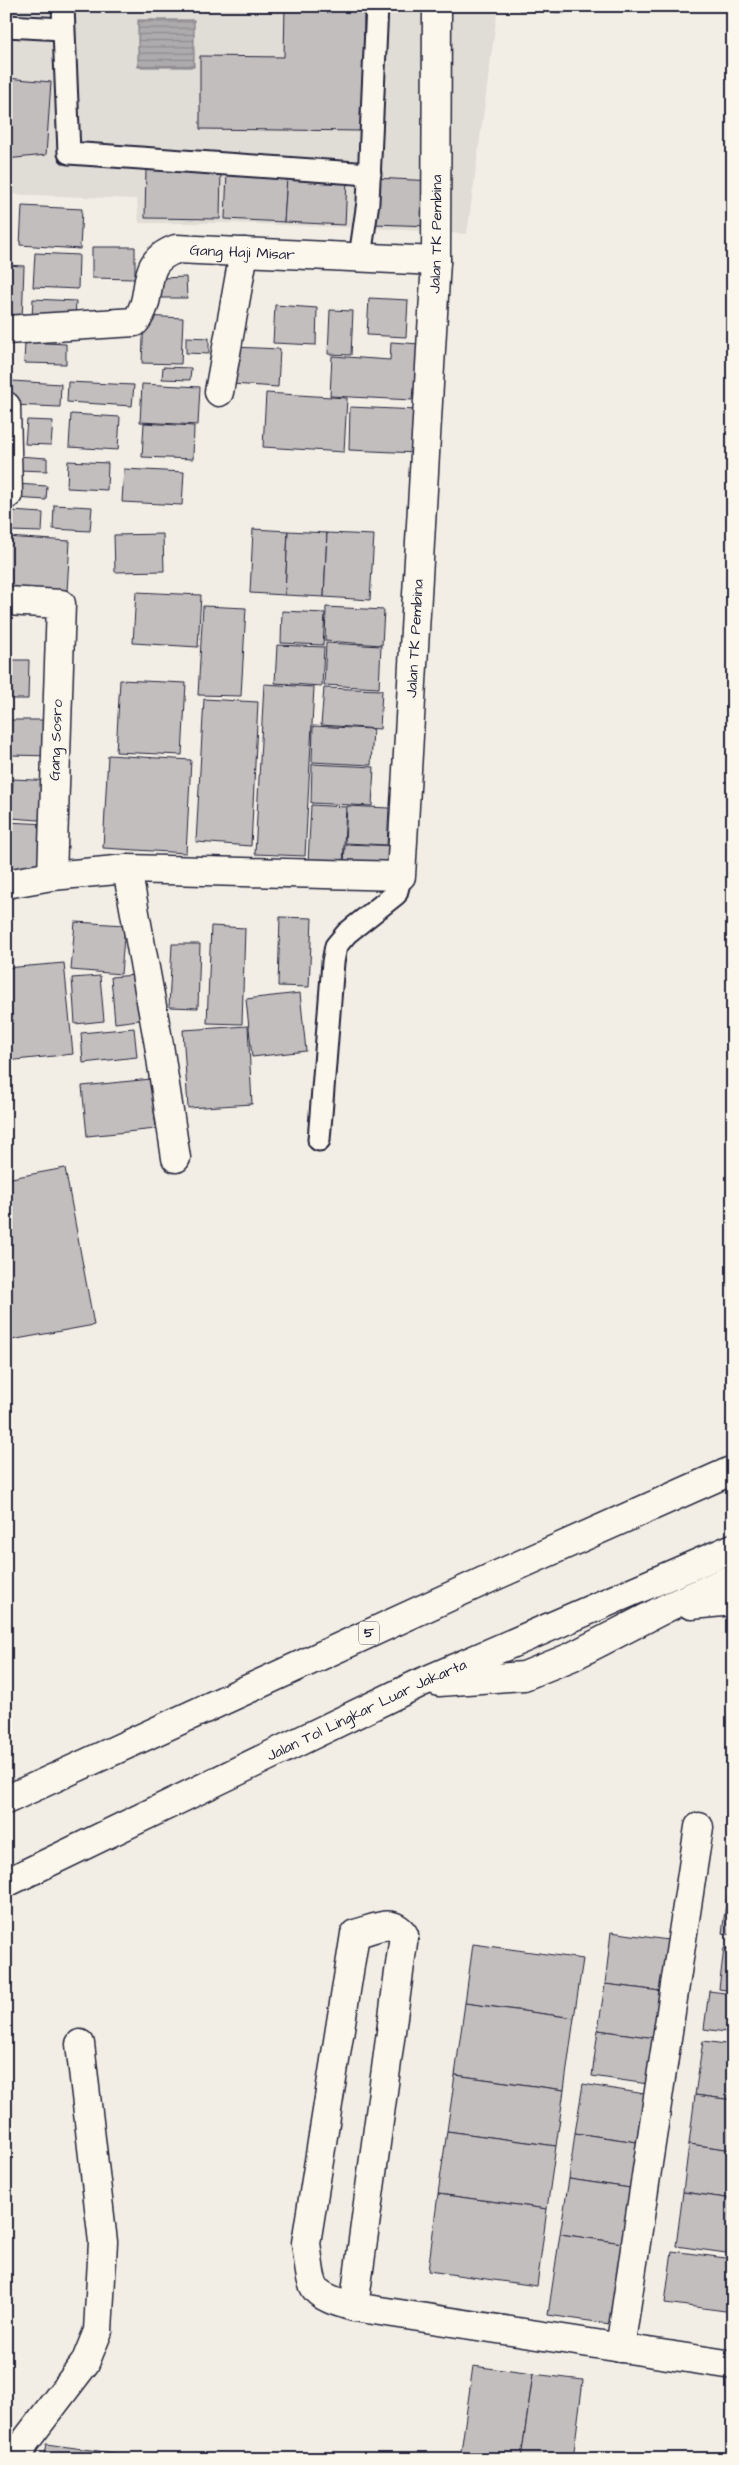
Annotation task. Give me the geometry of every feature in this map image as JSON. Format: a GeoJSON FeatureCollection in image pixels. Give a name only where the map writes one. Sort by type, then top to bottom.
{"type":"FeatureCollection","features":[{"type":"Feature","properties":{"kind":"main road","name":"Jalan TK Pembina"},"geometry":{"type":"LineString","coordinates":[[400,876],[436,261],[436,6]]}},
{"type":"Feature","properties":{"kind":"main road","name":"Gang Haji Misar"},"geometry":{"type":"LineString","coordinates":[[6,330],[135,322],[143,312],[154,263],[162,254],[176,249],[436,261]]}},
{"type":"Feature","properties":{"kind":"main road"},"geometry":{"type":"LineString","coordinates":[[219,392],[244,252]]}},
{"type":"Feature","properties":{"kind":"main road"},"geometry":{"type":"LineString","coordinates":[[6,406],[8,494]]}},
{"type":"Feature","properties":{"kind":"main road","name":"Gang Sosro"},"geometry":{"type":"LineString","coordinates":[[6,601],[61,604],[52,876]]}},
{"type":"Feature","properties":{"kind":"main road"},"geometry":{"type":"LineString","coordinates":[[126,869],[159,1045],[176,1158]]}},
{"type":"Feature","properties":{"kind":"main road"},"geometry":{"type":"LineString","coordinates":[[6,884],[52,876],[126,869],[400,876]]}},
{"type":"Feature","properties":{"kind":"main road","name":"5"},"geometry":{"type":"LineString","coordinates":[[6,1800],[494,1576],[733,1470]]}},
{"type":"Feature","properties":{"kind":"main road","name":"Jalan Tol Lingkar Luar Jakarta"},"geometry":{"type":"LineString","coordinates":[[6,1883],[420,1683],[733,1548]]}},
{"type":"Feature","properties":{"kind":"main road"},"geometry":{"type":"LineString","coordinates":[[420,1683],[524,1676],[571,1657],[668,1607],[733,1578]]}},
{"type":"Feature","properties":{"kind":"main road"},"geometry":{"type":"LineString","coordinates":[[668,1607],[733,1601]]}},
{"type":"Feature","properties":{"kind":"main road"},"geometry":{"type":"LineString","coordinates":[[620,2348],[699,1827]]}},
{"type":"Feature","properties":{"kind":"main road"},"geometry":{"type":"LineString","coordinates":[[354,2307],[404,1935],[398,1926],[391,1924],[355,1934],[306,2243],[313,2288],[325,2298],[354,2307],[733,2364]]}},
{"type":"Feature","properties":{"kind":"main road"},"geometry":{"type":"LineString","coordinates":[[19,2459],[24,2443],[84,2363],[98,2331],[103,2242],[80,2044]]}},
{"type":"Feature","properties":{"kind":"lane"},"geometry":{"type":"LineString","coordinates":[[63,6],[69,154],[370,174]]}},
{"type":"Feature","properties":{"kind":"lane"},"geometry":{"type":"LineString","coordinates":[[360,258],[370,174],[377,6]]}},
{"type":"Feature","properties":{"kind":"lane"},"geometry":{"type":"LineString","coordinates":[[6,26],[63,28]]}},
{"type":"Feature","properties":{"kind":"lane"},"geometry":{"type":"LineString","coordinates":[[319,1140],[332,971],[336,946],[347,933],[396,894],[400,876]]}},
{"type":"Feature","properties":{"kind":"shaded area"},"geometry":{"type":"Polygon","coordinates":[[[6,6],[498,6],[467,234],[227,223],[139,223],[137,199],[6,194],[6,6]]]}},
{"type":"Feature","properties":{"kind":"shaded area"},"geometry":{"type":"Polygon","coordinates":[[[138,20],[194,20],[194,67],[138,67],[138,20]]]}},
{"type":"Feature","properties":{"kind":"building"},"geometry":{"type":"Polygon","coordinates":[[[285,6],[364,6],[363,131],[200,129],[200,56],[284,57],[285,6]]]}},
{"type":"Feature","properties":{"kind":"building"},"geometry":{"type":"Polygon","coordinates":[[[519,6],[566,6],[565,13],[519,10],[519,6]]]}},
{"type":"Feature","properties":{"kind":"building"},"geometry":{"type":"Polygon","coordinates":[[[6,78],[51,82],[46,155],[6,159],[6,78]]]}},
{"type":"Feature","properties":{"kind":"building"},"geometry":{"type":"Polygon","coordinates":[[[146,169],[221,169],[220,219],[145,218],[146,169]]]}},
{"type":"Feature","properties":{"kind":"building"},"geometry":{"type":"Polygon","coordinates":[[[227,173],[287,177],[284,222],[225,219],[227,173]]]}},
{"type":"Feature","properties":{"kind":"building"},"geometry":{"type":"Polygon","coordinates":[[[287,177],[347,180],[345,225],[284,222],[287,177]]]}},
{"type":"Feature","properties":{"kind":"building"},"geometry":{"type":"Polygon","coordinates":[[[375,178],[433,181],[431,226],[373,224],[375,178]]]}},
{"type":"Feature","properties":{"kind":"building"},"geometry":{"type":"Polygon","coordinates":[[[22,206],[82,209],[80,249],[20,245],[22,206]]]}},
{"type":"Feature","properties":{"kind":"building"},"geometry":{"type":"Polygon","coordinates":[[[92,247],[135,247],[135,279],[92,278],[92,247]]]}},
{"type":"Feature","properties":{"kind":"building"},"geometry":{"type":"Polygon","coordinates":[[[35,253],[79,255],[78,289],[33,287],[35,253]]]}},
{"type":"Feature","properties":{"kind":"building"},"geometry":{"type":"Polygon","coordinates":[[[6,265],[24,266],[22,321],[6,321],[6,265]]]}},
{"type":"Feature","properties":{"kind":"building"},"geometry":{"type":"Polygon","coordinates":[[[186,277],[187,298],[160,298],[160,278],[186,277]]]}},
{"type":"Feature","properties":{"kind":"building"},"geometry":{"type":"Polygon","coordinates":[[[369,298],[408,300],[406,337],[367,335],[369,298]]]}},
{"type":"Feature","properties":{"kind":"building"},"geometry":{"type":"Polygon","coordinates":[[[33,299],[76,301],[75,320],[32,318],[33,299]]]}},
{"type":"Feature","properties":{"kind":"building"},"geometry":{"type":"Polygon","coordinates":[[[275,305],[317,308],[316,345],[273,343],[275,305]]]}},
{"type":"Feature","properties":{"kind":"building"},"geometry":{"type":"Polygon","coordinates":[[[330,310],[353,311],[351,355],[328,354],[330,310]]]}},
{"type":"Feature","properties":{"kind":"building"},"geometry":{"type":"Polygon","coordinates":[[[144,316],[183,318],[181,364],[142,363],[144,316]]]}},
{"type":"Feature","properties":{"kind":"building"},"geometry":{"type":"Polygon","coordinates":[[[186,337],[209,338],[209,354],[186,353],[186,337]]]}},
{"type":"Feature","properties":{"kind":"building"},"geometry":{"type":"Polygon","coordinates":[[[25,342],[66,344],[66,364],[24,363],[25,342]]]}},
{"type":"Feature","properties":{"kind":"building"},"geometry":{"type":"Polygon","coordinates":[[[391,342],[420,344],[417,388],[413,387],[412,400],[330,396],[332,356],[390,360],[391,342]]]}},
{"type":"Feature","properties":{"kind":"building"},"geometry":{"type":"Polygon","coordinates":[[[233,347],[280,349],[278,387],[231,384],[233,347]]]}},
{"type":"Feature","properties":{"kind":"building"},"geometry":{"type":"Polygon","coordinates":[[[163,367],[191,368],[190,380],[162,379],[163,367]]]}},
{"type":"Feature","properties":{"kind":"building"},"geometry":{"type":"Polygon","coordinates":[[[12,381],[61,384],[60,407],[11,405],[12,381]]]}},
{"type":"Feature","properties":{"kind":"building"},"geometry":{"type":"Polygon","coordinates":[[[68,382],[134,385],[132,406],[67,402],[68,382]]]}},
{"type":"Feature","properties":{"kind":"building"},"geometry":{"type":"Polygon","coordinates":[[[142,384],[200,387],[198,425],[140,422],[142,384]]]}},
{"type":"Feature","properties":{"kind":"building"},"geometry":{"type":"Polygon","coordinates":[[[266,393],[347,398],[344,452],[263,447],[266,393]]]}},
{"type":"Feature","properties":{"kind":"building"},"geometry":{"type":"Polygon","coordinates":[[[350,407],[418,410],[417,453],[349,450],[350,407]]]}},
{"type":"Feature","properties":{"kind":"building"},"geometry":{"type":"Polygon","coordinates":[[[71,414],[120,417],[118,450],[69,447],[71,414]]]}},
{"type":"Feature","properties":{"kind":"building"},"geometry":{"type":"Polygon","coordinates":[[[27,420],[53,421],[51,445],[25,444],[27,420]]]}},
{"type":"Feature","properties":{"kind":"building"},"geometry":{"type":"Polygon","coordinates":[[[144,423],[194,426],[193,459],[142,457],[144,423]]]}},
{"type":"Feature","properties":{"kind":"building"},"geometry":{"type":"Polygon","coordinates":[[[17,456],[47,458],[47,471],[16,470],[17,456]]]}},
{"type":"Feature","properties":{"kind":"building"},"geometry":{"type":"Polygon","coordinates":[[[68,461],[108,463],[107,490],[67,488],[68,461]]]}},
{"type":"Feature","properties":{"kind":"building"},"geometry":{"type":"Polygon","coordinates":[[[124,469],[184,472],[182,505],[122,502],[124,469]]]}},
{"type":"Feature","properties":{"kind":"building"},"geometry":{"type":"Polygon","coordinates":[[[16,484],[47,486],[46,500],[15,498],[16,484]]]}},
{"type":"Feature","properties":{"kind":"building"},"geometry":{"type":"Polygon","coordinates":[[[54,505],[92,507],[90,531],[53,529],[54,505]]]}},
{"type":"Feature","properties":{"kind":"building"},"geometry":{"type":"Polygon","coordinates":[[[11,511],[43,513],[42,532],[10,531],[11,511]]]}},
{"type":"Feature","properties":{"kind":"building"},"geometry":{"type":"Polygon","coordinates":[[[253,529],[288,531],[285,595],[250,593],[253,529]]]}},
{"type":"Feature","properties":{"kind":"building"},"geometry":{"type":"Polygon","coordinates":[[[288,531],[327,533],[324,597],[285,595],[288,531]]]}},
{"type":"Feature","properties":{"kind":"building"},"geometry":{"type":"Polygon","coordinates":[[[327,533],[374,535],[370,600],[324,597],[327,533]]]}},
{"type":"Feature","properties":{"kind":"building"},"geometry":{"type":"Polygon","coordinates":[[[163,534],[164,571],[115,572],[114,535],[163,534]]]}},
{"type":"Feature","properties":{"kind":"building"},"geometry":{"type":"Polygon","coordinates":[[[6,537],[70,541],[67,592],[6,589],[6,537]]]}},
{"type":"Feature","properties":{"kind":"building"},"geometry":{"type":"Polygon","coordinates":[[[136,592],[201,595],[198,647],[133,643],[136,592]]]}},
{"type":"Feature","properties":{"kind":"building"},"geometry":{"type":"Polygon","coordinates":[[[203,606],[246,608],[241,696],[198,695],[203,606]]]}},
{"type":"Feature","properties":{"kind":"building"},"geometry":{"type":"Polygon","coordinates":[[[326,607],[384,610],[382,645],[325,641],[326,607]]]}},
{"type":"Feature","properties":{"kind":"building"},"geometry":{"type":"Polygon","coordinates":[[[282,611],[325,613],[323,645],[281,643],[282,611]]]}},
{"type":"Feature","properties":{"kind":"building"},"geometry":{"type":"Polygon","coordinates":[[[326,643],[381,646],[379,688],[324,685],[326,643]]]}},
{"type":"Feature","properties":{"kind":"building"},"geometry":{"type":"Polygon","coordinates":[[[277,645],[324,647],[322,686],[275,683],[277,645]]]}},
{"type":"Feature","properties":{"kind":"building"},"geometry":{"type":"Polygon","coordinates":[[[6,660],[29,660],[28,699],[6,699],[6,660]]]}},
{"type":"Feature","properties":{"kind":"building"},"geometry":{"type":"Polygon","coordinates":[[[120,680],[186,683],[182,755],[116,752],[120,680]]]}},
{"type":"Feature","properties":{"kind":"building"},"geometry":{"type":"Polygon","coordinates":[[[264,684],[314,687],[305,856],[255,854],[264,684]]]}},
{"type":"Feature","properties":{"kind":"building"},"geometry":{"type":"Polygon","coordinates":[[[324,688],[382,690],[380,729],[321,725],[324,688]]]}},
{"type":"Feature","properties":{"kind":"building"},"geometry":{"type":"Polygon","coordinates":[[[204,699],[258,702],[251,846],[196,842],[204,699]]]}},
{"type":"Feature","properties":{"kind":"building"},"geometry":{"type":"Polygon","coordinates":[[[10,720],[54,720],[53,756],[10,755],[10,720]]]}},
{"type":"Feature","properties":{"kind":"building"},"geometry":{"type":"Polygon","coordinates":[[[313,726],[373,729],[371,765],[312,762],[313,726]]]}},
{"type":"Feature","properties":{"kind":"building"},"geometry":{"type":"Polygon","coordinates":[[[108,755],[191,760],[186,853],[103,848],[108,755]]]}},
{"type":"Feature","properties":{"kind":"building"},"geometry":{"type":"Polygon","coordinates":[[[312,764],[374,767],[372,806],[311,803],[312,764]]]}},
{"type":"Feature","properties":{"kind":"building"},"geometry":{"type":"Polygon","coordinates":[[[13,779],[54,781],[52,821],[11,818],[13,779]]]}},
{"type":"Feature","properties":{"kind":"building"},"geometry":{"type":"Polygon","coordinates":[[[311,805],[346,807],[343,864],[308,862],[311,805]]]}},
{"type":"Feature","properties":{"kind":"building"},"geometry":{"type":"Polygon","coordinates":[[[347,806],[389,808],[387,845],[345,843],[347,806]]]}},
{"type":"Feature","properties":{"kind":"building"},"geometry":{"type":"Polygon","coordinates":[[[6,822],[49,824],[47,872],[6,870],[6,822]]]}},
{"type":"Feature","properties":{"kind":"building"},"geometry":{"type":"Polygon","coordinates":[[[345,844],[399,846],[398,869],[344,867],[345,844]]]}},
{"type":"Feature","properties":{"kind":"building"},"geometry":{"type":"Polygon","coordinates":[[[280,917],[312,918],[309,987],[278,986],[280,917]]]}},
{"type":"Feature","properties":{"kind":"building"},"geometry":{"type":"Polygon","coordinates":[[[75,922],[125,925],[121,974],[71,970],[75,922]]]}},
{"type":"Feature","properties":{"kind":"building"},"geometry":{"type":"Polygon","coordinates":[[[211,926],[245,928],[242,1024],[207,1023],[211,926]]]}},
{"type":"Feature","properties":{"kind":"building"},"geometry":{"type":"Polygon","coordinates":[[[172,944],[200,944],[198,1008],[169,1007],[172,944]]]}},
{"type":"Feature","properties":{"kind":"building"},"geometry":{"type":"Polygon","coordinates":[[[64,963],[73,1054],[6,1061],[6,968],[64,963]]]}},
{"type":"Feature","properties":{"kind":"building"},"geometry":{"type":"Polygon","coordinates":[[[135,975],[139,1020],[115,1023],[111,977],[135,975]]]}},
{"type":"Feature","properties":{"kind":"building"},"geometry":{"type":"Polygon","coordinates":[[[100,976],[104,1021],[75,1024],[72,978],[100,976]]]}},
{"type":"Feature","properties":{"kind":"building"},"geometry":{"type":"Polygon","coordinates":[[[300,993],[306,1051],[252,1057],[246,999],[300,993]]]}},
{"type":"Feature","properties":{"kind":"building"},"geometry":{"type":"Polygon","coordinates":[[[248,1026],[252,1104],[188,1108],[183,1030],[248,1026]]]}},
{"type":"Feature","properties":{"kind":"building"},"geometry":{"type":"Polygon","coordinates":[[[134,1028],[137,1057],[83,1063],[81,1033],[134,1028]]]}},
{"type":"Feature","properties":{"kind":"building"},"geometry":{"type":"Polygon","coordinates":[[[151,1079],[156,1129],[87,1136],[82,1086],[151,1079]]]}},
{"type":"Feature","properties":{"kind":"building"},"geometry":{"type":"Polygon","coordinates":[[[65,1168],[94,1325],[6,1341],[6,1179],[65,1168]]]}},
{"type":"Feature","properties":{"kind":"building"},"geometry":{"type":"Polygon","coordinates":[[[733,1848],[733,1890],[727,1890],[733,1848]]]}},
{"type":"Feature","properties":{"kind":"building"},"geometry":{"type":"Polygon","coordinates":[[[727,1896],[733,1896],[733,1935],[722,1933],[727,1896]]]}},
{"type":"Feature","properties":{"kind":"building"},"geometry":{"type":"Polygon","coordinates":[[[611,1932],[675,1941],[668,1992],[605,1984],[611,1932]]]}},
{"type":"Feature","properties":{"kind":"building"},"geometry":{"type":"Polygon","coordinates":[[[473,1944],[583,1959],[574,2018],[465,2003],[473,1944]]]}},
{"type":"Feature","properties":{"kind":"building"},"geometry":{"type":"Polygon","coordinates":[[[724,1948],[733,1950],[733,1991],[719,1989],[724,1948]]]}},
{"type":"Feature","properties":{"kind":"building"},"geometry":{"type":"Polygon","coordinates":[[[605,1984],[668,1992],[662,2039],[598,2030],[605,1984]]]}},
{"type":"Feature","properties":{"kind":"building"},"geometry":{"type":"Polygon","coordinates":[[[709,1991],[733,1994],[733,2033],[704,2029],[709,1991]]]}},
{"type":"Feature","properties":{"kind":"building"},"geometry":{"type":"Polygon","coordinates":[[[465,2003],[574,2018],[564,2090],[455,2075],[465,2003]]]}},
{"type":"Feature","properties":{"kind":"building"},"geometry":{"type":"Polygon","coordinates":[[[598,2030],[662,2039],[655,2085],[592,2076],[598,2030]]]}},
{"type":"Feature","properties":{"kind":"building"},"geometry":{"type":"Polygon","coordinates":[[[703,2041],[733,2045],[733,2100],[695,2095],[703,2041]]]}},
{"type":"Feature","properties":{"kind":"building"},"geometry":{"type":"Polygon","coordinates":[[[455,2075],[564,2090],[556,2146],[447,2131],[455,2075]]]}},
{"type":"Feature","properties":{"kind":"building"},"geometry":{"type":"Polygon","coordinates":[[[583,2084],[651,2095],[644,2143],[575,2133],[583,2084]]]}},
{"type":"Feature","properties":{"kind":"building"},"geometry":{"type":"Polygon","coordinates":[[[695,2095],[733,2100],[733,2150],[689,2144],[695,2095]]]}},
{"type":"Feature","properties":{"kind":"building"},"geometry":{"type":"Polygon","coordinates":[[[447,2131],[556,2146],[547,2209],[438,2194],[447,2131]]]}},
{"type":"Feature","properties":{"kind":"building"},"geometry":{"type":"Polygon","coordinates":[[[575,2133],[644,2143],[637,2189],[569,2179],[575,2133]]]}},
{"type":"Feature","properties":{"kind":"building"},"geometry":{"type":"Polygon","coordinates":[[[689,2144],[733,2150],[733,2199],[683,2192],[689,2144]]]}},
{"type":"Feature","properties":{"kind":"building"},"geometry":{"type":"Polygon","coordinates":[[[569,2179],[637,2189],[629,2244],[560,2234],[569,2179]]]}},
{"type":"Feature","properties":{"kind":"building"},"geometry":{"type":"Polygon","coordinates":[[[683,2192],[733,2199],[733,2254],[676,2246],[683,2192]]]}},
{"type":"Feature","properties":{"kind":"building"},"geometry":{"type":"Polygon","coordinates":[[[438,2194],[547,2209],[537,2286],[428,2271],[438,2194]]]}},
{"type":"Feature","properties":{"kind":"building"},"geometry":{"type":"Polygon","coordinates":[[[560,2234],[629,2244],[617,2325],[548,2315],[560,2234]]]}},
{"type":"Feature","properties":{"kind":"building"},"geometry":{"type":"Polygon","coordinates":[[[672,2251],[733,2259],[733,2312],[665,2303],[672,2251]]]}},
{"type":"Feature","properties":{"kind":"building"},"geometry":{"type":"Polygon","coordinates":[[[473,2366],[533,2374],[521,2459],[460,2459],[473,2366]]]}},
{"type":"Feature","properties":{"kind":"building"},"geometry":{"type":"Polygon","coordinates":[[[533,2374],[583,2380],[573,2459],[521,2459],[533,2374]]]}},
{"type":"Feature","properties":{"kind":"building"},"geometry":{"type":"Polygon","coordinates":[[[46,2444],[135,2456],[135,2459],[43,2459],[46,2444]]]}}]}
